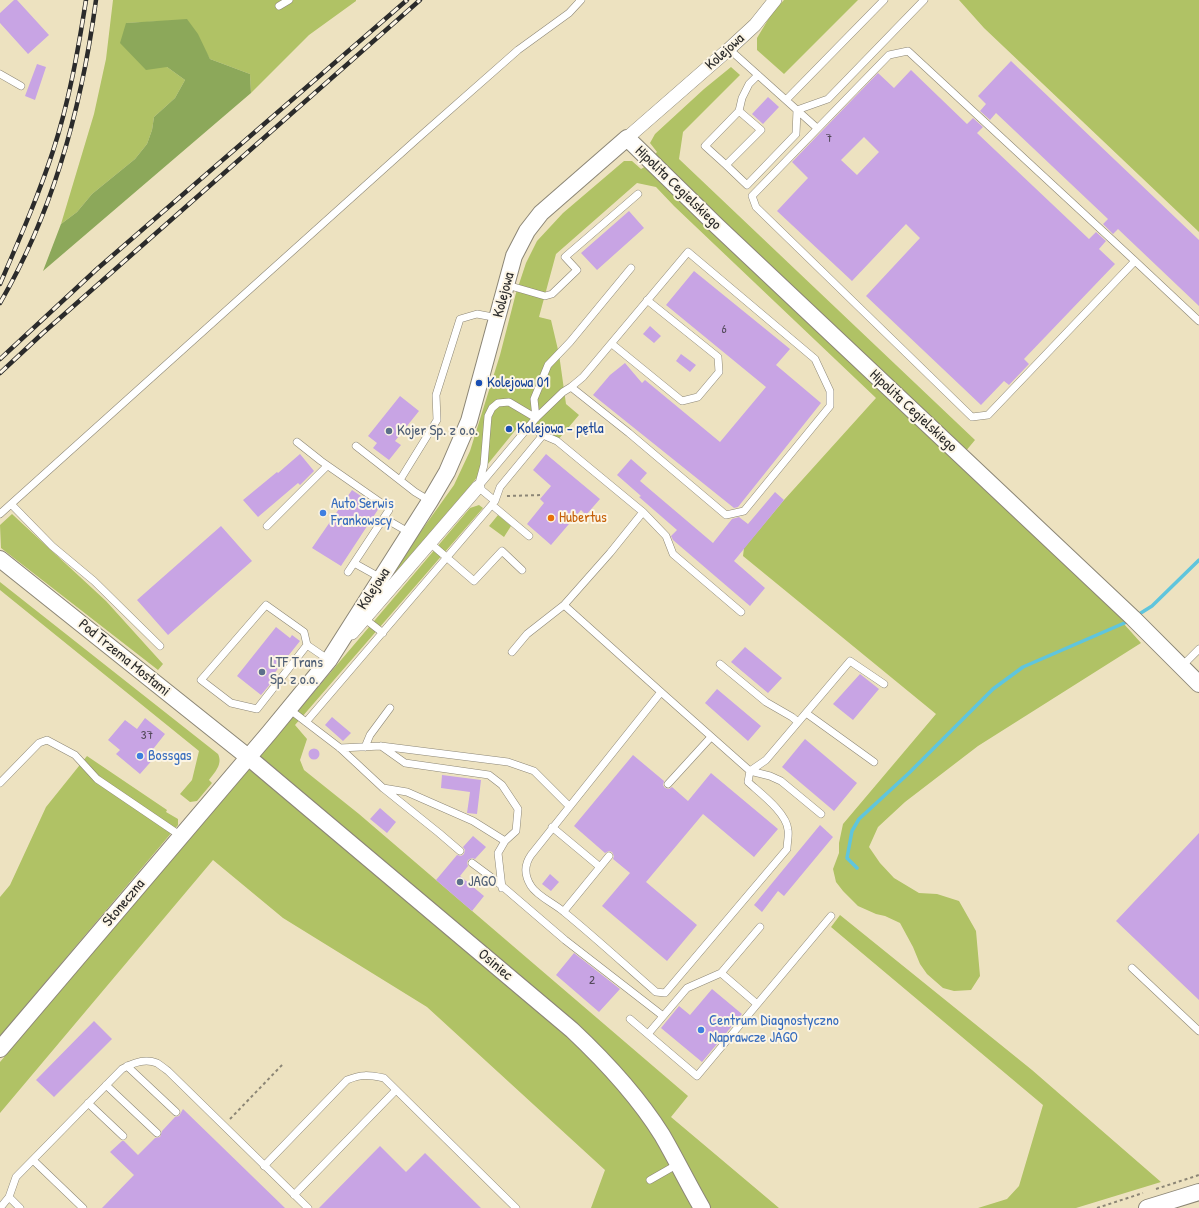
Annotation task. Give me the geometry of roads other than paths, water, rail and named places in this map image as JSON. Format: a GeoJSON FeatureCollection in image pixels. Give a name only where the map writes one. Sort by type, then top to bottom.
{"type":"FeatureCollection","features":[{"type":"Feature","properties":{"kind":"street","name":"Kolejowa"},"geometry":{"type":"LineString","coordinates":[[329,660],[447,472],[469,421],[514,256],[527,231],[540,213],[755,25],[775,0]]}},
{"type":"Feature","properties":{"kind":"street","name":"Hipolita Cegielskiego"},"geometry":{"type":"LineString","coordinates":[[627,138],[717,226],[1127,613],[1199,684]]}},
{"type":"Feature","properties":{"kind":"street","name":"Kolejowa"},"geometry":{"type":"LineString","coordinates":[[248,757],[329,660],[478,487]]}},
{"type":"Feature","properties":{"kind":"street","name":"Pod Trzema Mostami"},"geometry":{"type":"LineString","coordinates":[[0,559],[248,757]]}},
{"type":"Feature","properties":{"kind":"street","name":"Słoneczna"},"geometry":{"type":"LineString","coordinates":[[0,1049],[248,757]]}},
{"type":"Feature","properties":{"kind":"street","name":"Osiniec"},"geometry":{"type":"LineString","coordinates":[[248,757],[598,1053],[631,1091],[662,1135],[702,1208]]}},
{"type":"Feature","properties":{"kind":"street"},"geometry":{"type":"LineString","coordinates":[[1146,1208],[1199,1192]]}},
{"type":"Feature","properties":{"kind":"lane"},"geometry":{"type":"LineString","coordinates":[[279,6],[289,0]]}},
{"type":"Feature","properties":{"kind":"lane"},"geometry":{"type":"LineString","coordinates":[[0,514],[417,139],[518,50],[569,13],[581,0]]}},
{"type":"Feature","properties":{"kind":"lane"},"geometry":{"type":"LineString","coordinates":[[786,100],[884,0]]}},
{"type":"Feature","properties":{"kind":"lane"},"geometry":{"type":"LineString","coordinates":[[797,110],[828,99],[924,0]]}},
{"type":"Feature","properties":{"kind":"lane"},"geometry":{"type":"LineString","coordinates":[[729,49],[816,128]]}},
{"type":"Feature","properties":{"kind":"lane"},"geometry":{"type":"LineString","coordinates":[[1136,261],[988,415],[972,417],[756,207],[752,196],[816,128],[889,55],[908,51],[1136,261],[1199,321]]}},
{"type":"Feature","properties":{"kind":"lane"},"geometry":{"type":"LineString","coordinates":[[0,74],[21,86]]}},
{"type":"Feature","properties":{"kind":"lane"},"geometry":{"type":"LineString","coordinates":[[758,75],[749,84],[742,98],[739,111],[705,146],[747,185],[796,134],[797,110]]}},
{"type":"Feature","properties":{"kind":"lane"},"geometry":{"type":"LineString","coordinates":[[726,165],[760,130],[739,111]]}},
{"type":"Feature","properties":{"kind":"lane"},"geometry":{"type":"LineString","coordinates":[[507,285],[545,296],[552,294],[577,270],[565,257],[638,194]]}},
{"type":"Feature","properties":{"kind":"lane"},"geometry":{"type":"LineString","coordinates":[[536,418],[563,392],[583,377],[688,252],[815,359],[830,391],[830,406],[744,511],[726,516],[629,433],[571,387]]}},
{"type":"Feature","properties":{"kind":"lane"},"geometry":{"type":"LineString","coordinates":[[536,418],[534,398],[548,365],[570,342],[631,268]]}},
{"type":"Feature","properties":{"kind":"lane"},"geometry":{"type":"LineString","coordinates":[[612,344],[682,401],[698,397],[719,372],[718,357],[647,300]]}},
{"type":"Feature","properties":{"kind":"lane"},"geometry":{"type":"LineString","coordinates":[[400,480],[436,420],[436,395],[460,319],[477,314],[498,318]]}},
{"type":"Feature","properties":{"kind":"lane","name":"Kolejowa"},"geometry":{"type":"LineString","coordinates":[[509,402],[536,418],[478,487],[484,465],[488,416],[492,408],[498,403],[509,402]]}},
{"type":"Feature","properties":{"kind":"lane"},"geometry":{"type":"LineString","coordinates":[[529,426],[543,435],[557,441],[643,512],[666,536],[673,554],[741,612]]}},
{"type":"Feature","properties":{"kind":"lane"},"geometry":{"type":"LineString","coordinates":[[306,722],[494,503],[500,486],[543,435]]}},
{"type":"Feature","properties":{"kind":"lane"},"geometry":{"type":"LineString","coordinates":[[297,442],[328,466],[388,507],[389,510],[348,572]]}},
{"type":"Feature","properties":{"kind":"lane"},"geometry":{"type":"LineString","coordinates":[[356,446],[430,501]]}},
{"type":"Feature","properties":{"kind":"lane"},"geometry":{"type":"LineString","coordinates":[[267,526],[328,466]]}},
{"type":"Feature","properties":{"kind":"lane"},"geometry":{"type":"LineString","coordinates":[[478,487],[529,536]]}},
{"type":"Feature","properties":{"kind":"lane"},"geometry":{"type":"LineString","coordinates":[[11,504],[52,546],[94,580],[160,646]]}},
{"type":"Feature","properties":{"kind":"lane"},"geometry":{"type":"LineString","coordinates":[[512,652],[527,634],[564,605],[610,553],[643,512]]}},
{"type":"Feature","properties":{"kind":"lane"},"geometry":{"type":"LineString","coordinates":[[384,518],[410,533]]}},
{"type":"Feature","properties":{"kind":"lane"},"geometry":{"type":"LineString","coordinates":[[430,544],[474,581],[502,550],[522,570]]}},
{"type":"Feature","properties":{"kind":"lane"},"geometry":{"type":"LineString","coordinates":[[354,563],[381,578]]}},
{"type":"Feature","properties":{"kind":"lane"},"geometry":{"type":"LineString","coordinates":[[307,645],[257,710],[231,703],[201,680],[266,605],[304,632],[307,645],[329,660]]}},
{"type":"Feature","properties":{"kind":"lane"},"geometry":{"type":"LineString","coordinates":[[564,605],[750,771],[781,780],[822,814]]}},
{"type":"Feature","properties":{"kind":"lane"},"geometry":{"type":"LineString","coordinates":[[365,619],[383,633]]}},
{"type":"Feature","properties":{"kind":"lane"},"geometry":{"type":"LineString","coordinates":[[1181,667],[1199,649]]}},
{"type":"Feature","properties":{"kind":"lane"},"geometry":{"type":"LineString","coordinates":[[661,692],[552,827],[526,861],[525,869],[527,878],[533,889],[564,911],[656,992],[665,992],[787,849],[788,829],[783,818],[775,807],[748,782],[750,771],[766,760],[850,661],[884,684]]}},
{"type":"Feature","properties":{"kind":"lane"},"geometry":{"type":"LineString","coordinates":[[720,664],[766,702],[798,722]]}},
{"type":"Feature","properties":{"kind":"lane"},"geometry":{"type":"LineString","coordinates":[[365,747],[370,735],[390,708]]}},
{"type":"Feature","properties":{"kind":"lane"},"geometry":{"type":"LineString","coordinates":[[289,709],[340,748],[383,788],[440,833],[460,851]]}},
{"type":"Feature","properties":{"kind":"lane"},"geometry":{"type":"LineString","coordinates":[[806,713],[874,762]]}},
{"type":"Feature","properties":{"kind":"lane"},"geometry":{"type":"LineString","coordinates":[[668,784],[711,737]]}},
{"type":"Feature","properties":{"kind":"lane"},"geometry":{"type":"LineString","coordinates":[[0,783],[39,743],[47,740],[76,755],[97,779],[181,836]]}},
{"type":"Feature","properties":{"kind":"lane"},"geometry":{"type":"LineString","coordinates":[[340,748],[381,746],[508,762],[534,771],[569,806]]}},
{"type":"Feature","properties":{"kind":"lane"},"geometry":{"type":"LineString","coordinates":[[381,746],[405,763],[489,775],[502,785],[518,809],[516,831],[505,841],[498,853],[502,888]]}},
{"type":"Feature","properties":{"kind":"lane"},"geometry":{"type":"LineString","coordinates":[[383,788],[408,792],[473,821],[505,841]]}},
{"type":"Feature","properties":{"kind":"lane"},"geometry":{"type":"LineString","coordinates":[[552,827],[600,867]]}},
{"type":"Feature","properties":{"kind":"lane"},"geometry":{"type":"LineString","coordinates":[[564,911],[609,856]]}},
{"type":"Feature","properties":{"kind":"lane"},"geometry":{"type":"LineString","coordinates":[[472,863],[495,880],[502,888],[565,940],[663,1016]]}},
{"type":"Feature","properties":{"kind":"lane"},"geometry":{"type":"LineString","coordinates":[[630,1019],[697,1076],[831,916]]}},
{"type":"Feature","properties":{"kind":"lane"},"geometry":{"type":"LineString","coordinates":[[648,1034],[688,988],[721,973],[760,927]]}},
{"type":"Feature","properties":{"kind":"lane"},"geometry":{"type":"LineString","coordinates":[[1132,968],[1199,1031]]}},
{"type":"Feature","properties":{"kind":"lane"},"geometry":{"type":"LineString","coordinates":[[721,973],[757,1004]]}},
{"type":"Feature","properties":{"kind":"lane"},"geometry":{"type":"LineString","coordinates":[[0,1208],[9,1197],[16,1178],[88,1103],[131,1063],[143,1062],[156,1063],[168,1071],[308,1208]]}},
{"type":"Feature","properties":{"kind":"lane"},"geometry":{"type":"LineString","coordinates":[[127,1066],[176,1112]]}},
{"type":"Feature","properties":{"kind":"lane"},"geometry":{"type":"LineString","coordinates":[[264,1166],[347,1080],[359,1075],[378,1077],[384,1078],[516,1208]]}},
{"type":"Feature","properties":{"kind":"lane"},"geometry":{"type":"LineString","coordinates":[[106,1085],[156,1133]]}},
{"type":"Feature","properties":{"kind":"lane"},"geometry":{"type":"LineString","coordinates":[[294,1195],[396,1090]]}},
{"type":"Feature","properties":{"kind":"lane"},"geometry":{"type":"LineString","coordinates":[[88,1103],[123,1136]]}},
{"type":"Feature","properties":{"kind":"lane"},"geometry":{"type":"LineString","coordinates":[[33,1160],[83,1208]]}},
{"type":"Feature","properties":{"kind":"lane"},"geometry":{"type":"LineString","coordinates":[[650,1180],[678,1164]]}},
{"type":"Feature","properties":{"kind":"lane"},"geometry":{"type":"LineString","coordinates":[[9,1197],[20,1208]]}},
{"type":"Feature","properties":{"kind":"waterway"},"geometry":{"type":"LineString","coordinates":[[1136,616],[1152,606],[1199,560]]}},
{"type":"Feature","properties":{"kind":"waterway"},"geometry":{"type":"LineString","coordinates":[[857,868],[847,858],[852,831],[859,819],[909,773],[993,689],[1023,667],[1129,621]]}},
{"type":"Feature","properties":{"kind":"railway"},"geometry":{"type":"LineString","coordinates":[[0,284],[35,202],[59,133],[80,38],[86,0]]}},
{"type":"Feature","properties":{"kind":"railway"},"geometry":{"type":"LineString","coordinates":[[0,303],[36,232],[63,156],[83,79],[96,0]]}},
{"type":"Feature","properties":{"kind":"railway"},"geometry":{"type":"LineString","coordinates":[[0,359],[97,269],[407,0]]}},
{"type":"Feature","properties":{"kind":"railway"},"geometry":{"type":"LineString","coordinates":[[0,373],[43,333],[420,0]]}},
{"type":"Feature","properties":{"kind":"place","name":"Kolejowa 01"},"geometry":{"type":"Point","coordinates":[479,383]}},
{"type":"Feature","properties":{"kind":"place","name":"Kolejowa - pętla"},"geometry":{"type":"Point","coordinates":[509,429]}},
{"type":"Feature","properties":{"kind":"place","name":"Kojer Sp. z o.o."},"geometry":{"type":"Point","coordinates":[389,431]}},
{"type":"Feature","properties":{"kind":"place","name":"Auto Serwis Frankowscy"},"geometry":{"type":"Point","coordinates":[323,513]}},
{"type":"Feature","properties":{"kind":"place","name":"Hubertus"},"geometry":{"type":"Point","coordinates":[551,518]}},
{"type":"Feature","properties":{"kind":"place","name":"LTF Trans Sp. z o.o."},"geometry":{"type":"Point","coordinates":[262,672]}},
{"type":"Feature","properties":{"kind":"place","name":"Bossgas"},"geometry":{"type":"Point","coordinates":[140,756]}},
{"type":"Feature","properties":{"kind":"place","name":"JAGO"},"geometry":{"type":"Point","coordinates":[460,882]}},
{"type":"Feature","properties":{"kind":"place","name":"Centrum Diagnostyczno Naprawcze JAGO"},"geometry":{"type":"Point","coordinates":[701,1030]}}]}
